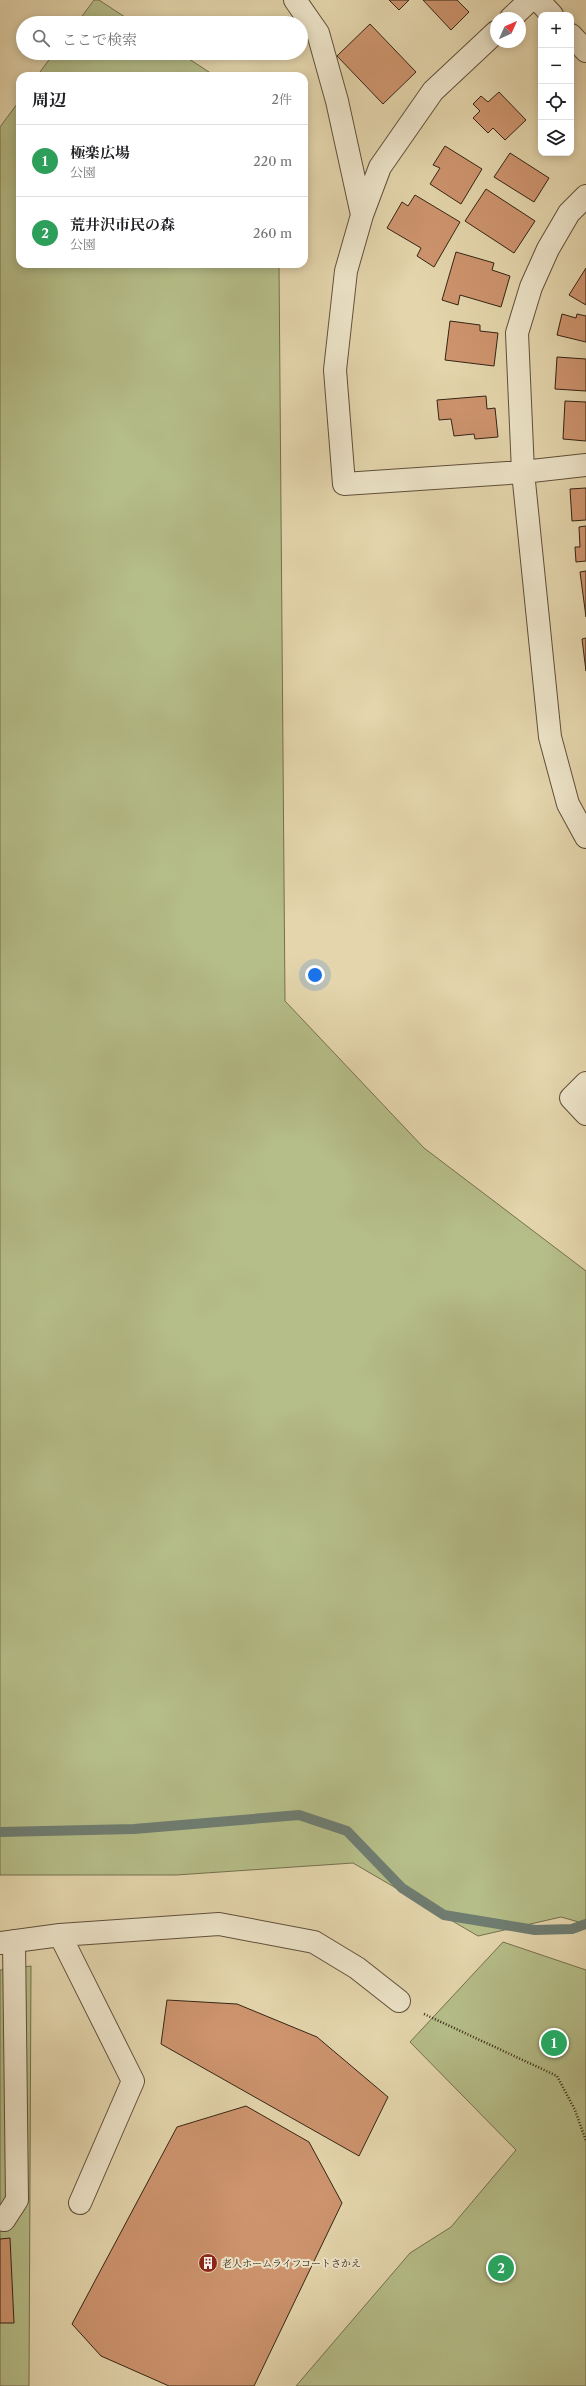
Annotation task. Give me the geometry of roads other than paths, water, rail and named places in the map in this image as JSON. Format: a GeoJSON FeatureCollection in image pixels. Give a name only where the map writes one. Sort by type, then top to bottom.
{"type":"FeatureCollection","features":[{"type":"Feature","properties":{"kind":"street"},"geometry":{"type":"LineString","coordinates":[[295,0],[306,16]]}},
{"type":"Feature","properties":{"kind":"street"},"geometry":{"type":"LineString","coordinates":[[517,12],[530,0]]}},
{"type":"Feature","properties":{"kind":"street"},"geometry":{"type":"LineString","coordinates":[[538,0],[549,12]]}},
{"type":"Feature","properties":{"kind":"street"},"geometry":{"type":"LineString","coordinates":[[308,19],[318,33],[337,101],[362,215]]}},
{"type":"Feature","properties":{"kind":"street"},"geometry":{"type":"LineString","coordinates":[[490,38],[433,91],[380,167],[362,215],[346,271],[335,370],[344,484],[523,472],[586,465]]}},
{"type":"Feature","properties":{"kind":"street"},"geometry":{"type":"LineString","coordinates":[[574,38],[586,51]]}},
{"type":"Feature","properties":{"kind":"street"},"geometry":{"type":"LineString","coordinates":[[586,196],[569,213],[548,249],[531,287],[517,334],[523,472],[550,737],[568,804],[586,837]]}},
{"type":"Feature","properties":{"kind":"street"},"geometry":{"type":"LineString","coordinates":[[586,1084],[571,1098],[586,1114]]}},
{"type":"Feature","properties":{"kind":"street"},"geometry":{"type":"LineString","coordinates":[[0,2219],[4,2220],[17,2200],[7,1942],[60,1935],[219,1924],[314,1942],[357,1968],[399,2001]]}},
{"type":"Feature","properties":{"kind":"street"},"geometry":{"type":"LineString","coordinates":[[60,1935],[133,2081],[80,2203]]}},
{"type":"Feature","properties":{"kind":"waterway"},"geometry":{"type":"LineString","coordinates":[[0,1832],[134,1829],[299,1815],[347,1831],[402,1888],[444,1915],[535,1930],[572,1929],[586,1924]]}},
{"type":"Feature","properties":{"kind":"place","name":"極楽広場"},"geometry":{"type":"Point","coordinates":[554,2043]}},
{"type":"Feature","properties":{"kind":"place","name":"老人ホームライフコートさかえ"},"geometry":{"type":"Point","coordinates":[208,2263]}},
{"type":"Feature","properties":{"kind":"place","name":"荒井沢市民の森"},"geometry":{"type":"Point","coordinates":[501,2268]}}]}
